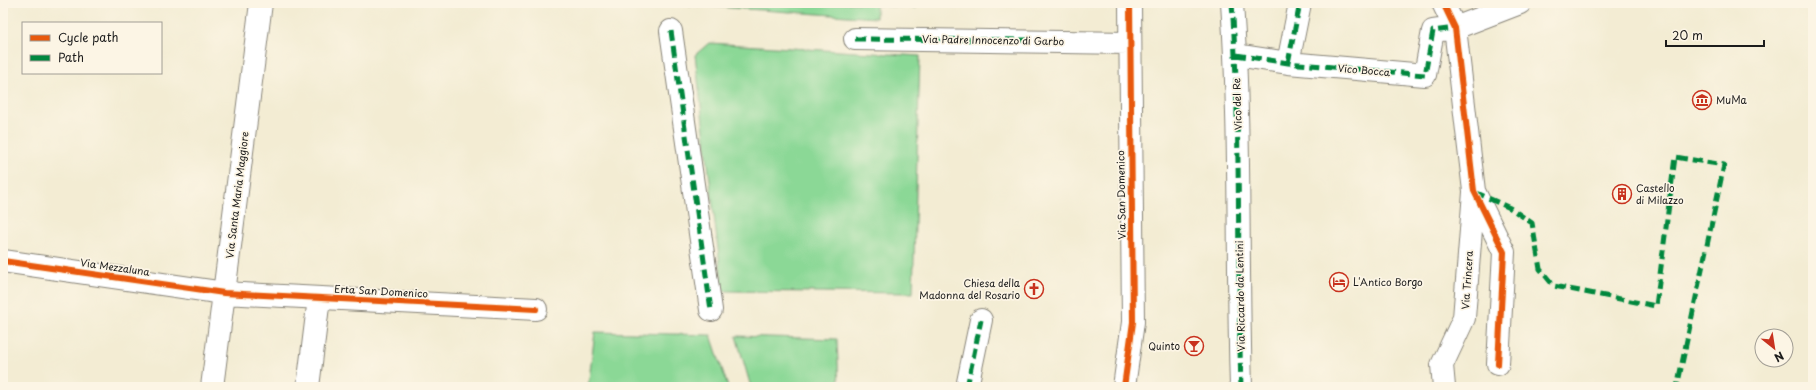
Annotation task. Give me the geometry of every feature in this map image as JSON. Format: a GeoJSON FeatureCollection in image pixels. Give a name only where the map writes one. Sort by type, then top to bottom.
{"type":"FeatureCollection","features":[{"type":"Feature","properties":{"kind":"street","name":"Via Santa Maria Maggiore"},"geometry":{"type":"LineString","coordinates":[[212,387],[261,3]]}},
{"type":"Feature","properties":{"kind":"street","name":"Via San Domenico"},"geometry":{"type":"LineString","coordinates":[[1124,387],[1133,322],[1130,3]]}},
{"type":"Feature","properties":{"kind":"street","name":"Vico del Re"},"geometry":{"type":"LineString","coordinates":[[1232,3],[1236,55],[1239,205]]}},
{"type":"Feature","properties":{"kind":"street"},"geometry":{"type":"LineString","coordinates":[[1288,63],[1300,3]]}},
{"type":"Feature","properties":{"kind":"street"},"geometry":{"type":"LineString","coordinates":[[1442,3],[1455,28],[1474,191],[1504,252],[1498,364]]}},
{"type":"Feature","properties":{"kind":"street"},"geometry":{"type":"LineString","coordinates":[[1455,28],[1520,3]]}},
{"type":"Feature","properties":{"kind":"street","name":"Vico Bocca"},"geometry":{"type":"LineString","coordinates":[[1236,55],[1288,63],[1425,75],[1433,31],[1455,28]]}},
{"type":"Feature","properties":{"kind":"street"},"geometry":{"type":"LineString","coordinates":[[671,31],[711,310]]}},
{"type":"Feature","properties":{"kind":"street","name":"Via Padre Innocenzo di Garbo"},"geometry":{"type":"LineString","coordinates":[[856,39],[1032,40],[1130,43]]}},
{"type":"Feature","properties":{"kind":"street","name":"Via Trincera"},"geometry":{"type":"LineString","coordinates":[[1444,387],[1442,365],[1464,318],[1474,191]]}},
{"type":"Feature","properties":{"kind":"street","name":"Via Riccardo da Lentini"},"geometry":{"type":"LineString","coordinates":[[1239,205],[1239,320],[1241,387]]}},
{"type":"Feature","properties":{"kind":"street","name":"Via Mezzaluna"},"geometry":{"type":"LineString","coordinates":[[3,261],[224,293]]}},
{"type":"Feature","properties":{"kind":"street","name":"Erta San Domenico"},"geometry":{"type":"LineString","coordinates":[[224,293],[536,309]]}},
{"type":"Feature","properties":{"kind":"street"},"geometry":{"type":"LineString","coordinates":[[308,387],[319,298]]}},
{"type":"Feature","properties":{"kind":"street"},"geometry":{"type":"LineString","coordinates":[[967,387],[981,320]]}},
{"type":"Feature","properties":{"kind":"green space"},"geometry":{"type":"Polygon","coordinates":[[[688,3],[915,3],[915,8],[876,5],[876,18],[689,5],[688,3]]]}},
{"type":"Feature","properties":{"kind":"green space"},"geometry":{"type":"Polygon","coordinates":[[[709,43],[920,56],[913,293],[723,291],[695,55],[709,43]]]}},
{"type":"Feature","properties":{"kind":"green space"},"geometry":{"type":"Polygon","coordinates":[[[595,332],[711,335],[728,387],[588,387],[595,332]]]}},
{"type":"Feature","properties":{"kind":"green space"},"geometry":{"type":"Polygon","coordinates":[[[736,336],[837,339],[839,387],[751,387],[736,336]]]}},
{"type":"Feature","properties":{"kind":"marked path"},"geometry":{"type":"LineString","coordinates":[[1232,3],[1237,99],[1241,387]]}},
{"type":"Feature","properties":{"kind":"marked path"},"geometry":{"type":"LineString","coordinates":[[1288,63],[1300,3]]}},
{"type":"Feature","properties":{"kind":"marked path"},"geometry":{"type":"LineString","coordinates":[[1236,55],[1288,63],[1425,75],[1433,31],[1455,28]]}},
{"type":"Feature","properties":{"kind":"marked path"},"geometry":{"type":"LineString","coordinates":[[671,31],[711,310]]}},
{"type":"Feature","properties":{"kind":"marked path"},"geometry":{"type":"LineString","coordinates":[[855,39],[1032,40]]}},
{"type":"Feature","properties":{"kind":"marked path"},"geometry":{"type":"LineString","coordinates":[[1475,192],[1510,208],[1532,223],[1540,269],[1554,286],[1656,306],[1675,157],[1724,165],[1677,387]]}},
{"type":"Feature","properties":{"kind":"marked path"},"geometry":{"type":"LineString","coordinates":[[967,387],[981,320]]}},
{"type":"Feature","properties":{"kind":"cycle path"},"geometry":{"type":"LineString","coordinates":[[1124,387],[1133,322],[1130,3]]}},
{"type":"Feature","properties":{"kind":"cycle path"},"geometry":{"type":"LineString","coordinates":[[1443,3],[1455,28],[1474,191],[1504,252],[1498,364]]}},
{"type":"Feature","properties":{"kind":"cycle path"},"geometry":{"type":"LineString","coordinates":[[3,261],[224,293],[536,309]]}},
{"type":"Feature","properties":{"kind":"place","name":"MuMa"},"geometry":{"type":"Point","coordinates":[1702,100]}},
{"type":"Feature","properties":{"kind":"place","name":"Castello di Milazzo"},"geometry":{"type":"Point","coordinates":[1622,194]}},
{"type":"Feature","properties":{"kind":"place","name":"L'Antico Borgo"},"geometry":{"type":"Point","coordinates":[1339,282]}},
{"type":"Feature","properties":{"kind":"place","name":"Chiesa della Madonna del Rosario"},"geometry":{"type":"Point","coordinates":[1034,289]}},
{"type":"Feature","properties":{"kind":"place","name":"Quinto"},"geometry":{"type":"Point","coordinates":[1194,346]}}]}
